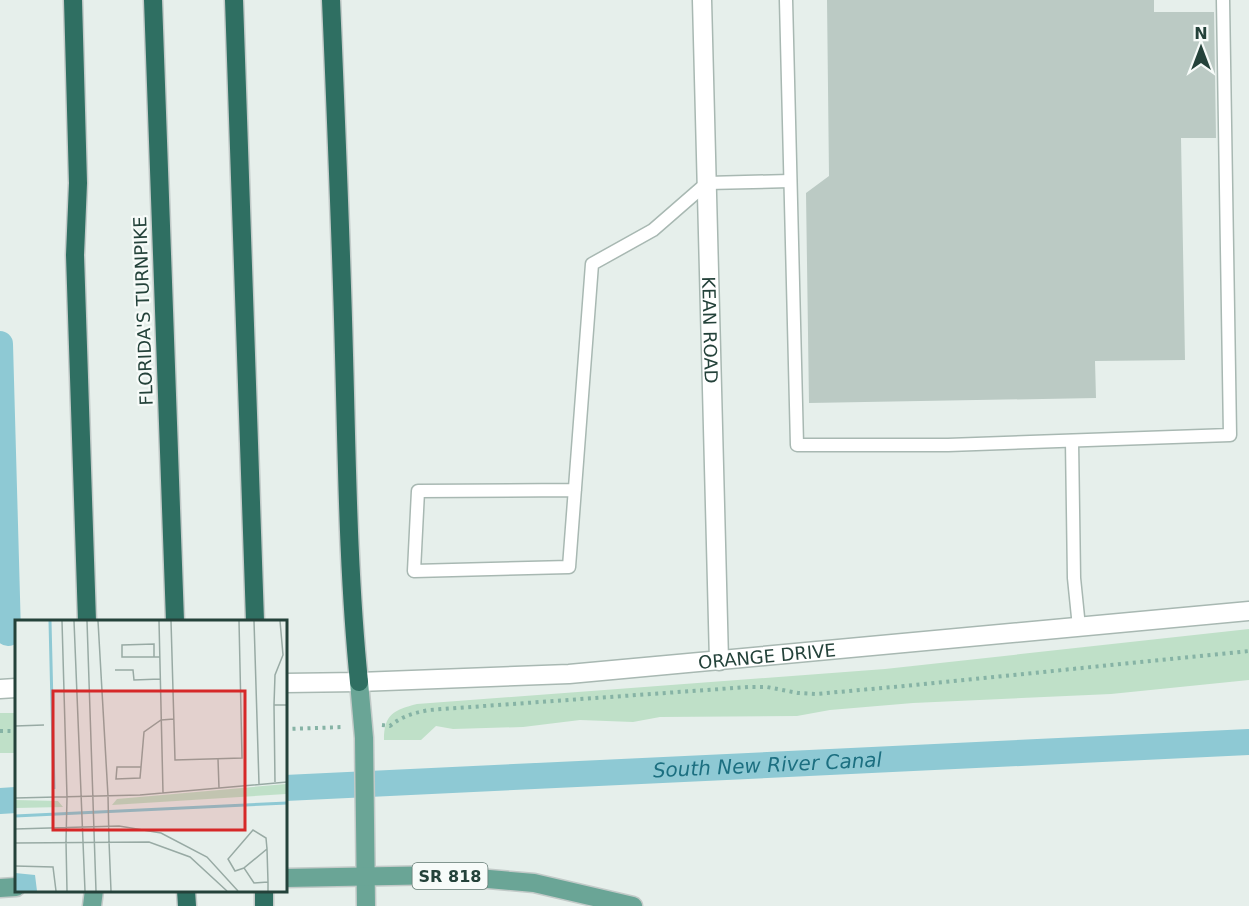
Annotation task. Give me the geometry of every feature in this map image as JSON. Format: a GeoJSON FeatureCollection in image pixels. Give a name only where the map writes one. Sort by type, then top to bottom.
{"type":"FeatureCollection","features":[{"type":"Feature","properties":{"kind":"highway"},"geometry":{"type":"LineString","coordinates":[[73,0],[78,183],[75,255],[87,620]]}},
{"type":"Feature","properties":{"kind":"highway","name":"FLORIDA'S TURNPIKE"},"geometry":{"type":"LineString","coordinates":[[153,0],[175,620]]}},
{"type":"Feature","properties":{"kind":"highway"},"geometry":{"type":"LineString","coordinates":[[234,0],[255,620]]}},
{"type":"Feature","properties":{"kind":"highway"},"geometry":{"type":"LineString","coordinates":[[331,0],[348,517],[359,682]]}},
{"type":"Feature","properties":{"kind":"highway"},"geometry":{"type":"LineString","coordinates":[[186,891],[187,906]]}},
{"type":"Feature","properties":{"kind":"main road"},"geometry":{"type":"LineString","coordinates":[[359,682],[364,738],[366,906]]}},
{"type":"Feature","properties":{"kind":"main road","name":"SR 818"},"geometry":{"type":"LineString","coordinates":[[286,878],[443,875],[534,883],[633,906]]}},
{"type":"Feature","properties":{"kind":"main road"},"geometry":{"type":"LineString","coordinates":[[0,888],[15,887]]}},
{"type":"Feature","properties":{"kind":"main road"},"geometry":{"type":"LineString","coordinates":[[92,906],[94,891]]}},
{"type":"Feature","properties":{"kind":"street","name":"KEAN ROAD"},"geometry":{"type":"LineString","coordinates":[[702,0],[718,661]]}},
{"type":"Feature","properties":{"kind":"street","name":"ORANGE DRIVE"},"geometry":{"type":"LineString","coordinates":[[286,683],[569,674],[1249,611]]}},
{"type":"Feature","properties":{"kind":"street"},"geometry":{"type":"LineString","coordinates":[[0,689],[15,688]]}},
{"type":"Feature","properties":{"kind":"lane"},"geometry":{"type":"LineString","coordinates":[[786,0],[797,445],[948,445],[1230,435],[1223,0]]}},
{"type":"Feature","properties":{"kind":"lane"},"geometry":{"type":"LineString","coordinates":[[575,490],[418,491],[414,571],[569,567],[575,490],[592,264],[653,230],[707,183],[790,181]]}},
{"type":"Feature","properties":{"kind":"lane"},"geometry":{"type":"LineString","coordinates":[[1072,441],[1074,578],[1078,627]]}},
{"type":"Feature","properties":{"kind":"path"},"geometry":{"type":"LineString","coordinates":[[386,724],[390,726],[399,718],[411,713],[429,710],[748,687],[767,687],[816,694],[1249,651]]}},
{"type":"Feature","properties":{"kind":"path"},"geometry":{"type":"LineString","coordinates":[[286,729],[341,727]]}},
{"type":"Feature","properties":{"kind":"green space"},"geometry":{"type":"Polygon","coordinates":[[[1249,629],[1249,680],[1111,694],[913,703],[830,710],[797,716],[660,717],[633,722],[580,720],[523,727],[453,729],[436,726],[421,740],[384,740],[386,724],[392,714],[402,708],[417,704],[885,669],[1249,629]]]}},
{"type":"Feature","properties":{"kind":"green space"},"geometry":{"type":"Polygon","coordinates":[[[0,713],[15,713],[15,753],[0,753],[0,713]]]}},
{"type":"Feature","properties":{"kind":"building"},"geometry":{"type":"Polygon","coordinates":[[[827,0],[1154,0],[1154,12],[1214,12],[1216,138],[1181,138],[1185,360],[1095,361],[1096,398],[809,403],[806,193],[829,176],[827,0]]]}},
{"type":"Feature","properties":{"kind":"waterway"},"geometry":{"type":"LineString","coordinates":[[0,344],[8,633]]}},
{"type":"Feature","properties":{"kind":"waterway","name":"South New River Canal"},"geometry":{"type":"LineString","coordinates":[[286,788],[1249,742]]}},
{"type":"Feature","properties":{"kind":"waterway","name":"South New River Canal"},"geometry":{"type":"LineString","coordinates":[[0,801],[15,800]]}}]}
